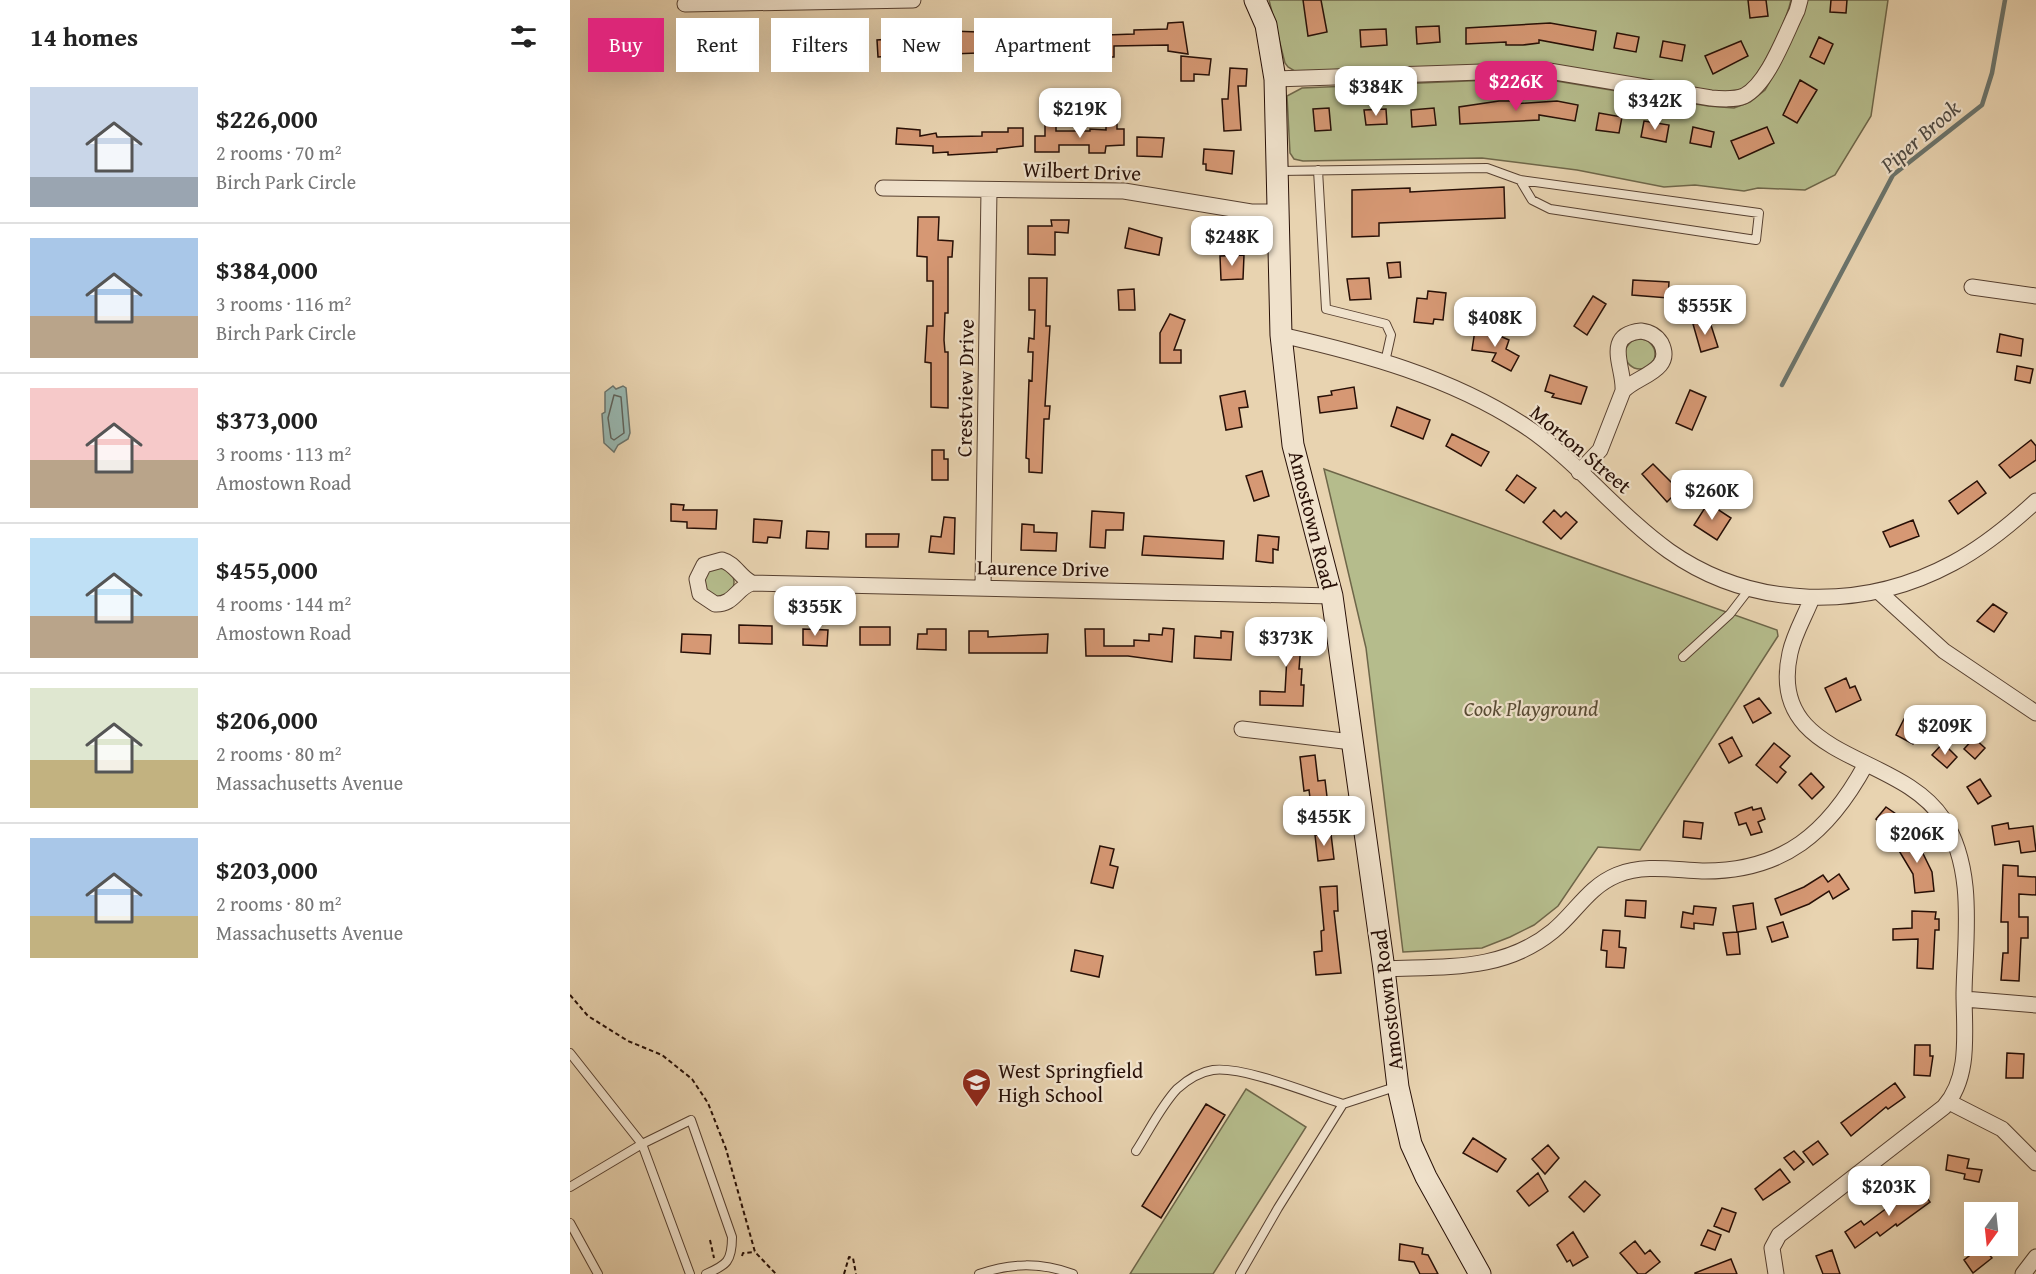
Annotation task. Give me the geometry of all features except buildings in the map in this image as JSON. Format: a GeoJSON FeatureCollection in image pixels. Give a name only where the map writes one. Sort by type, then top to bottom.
{"type":"FeatureCollection","features":[{"type":"Feature","properties":{"kind":"street"},"geometry":{"type":"LineString","coordinates":[[685,4],[913,0]]}},
{"type":"Feature","properties":{"kind":"street","name":"Amostown Road"},"geometry":{"type":"LineString","coordinates":[[1255,0],[1266,25],[1275,79],[1281,335],[1293,444],[1332,596],[1384,969],[1398,1087],[1411,1144],[1426,1178],[1480,1274]]}},
{"type":"Feature","properties":{"kind":"street"},"geometry":{"type":"LineString","coordinates":[[1275,79],[1544,70],[1711,98],[1733,99],[1750,92],[1762,81],[1797,11],[1800,0]]}},
{"type":"Feature","properties":{"kind":"street","name":"Wilbert Drive"},"geometry":{"type":"LineString","coordinates":[[883,188],[1124,191],[1242,210],[1279,212]]}},
{"type":"Feature","properties":{"kind":"street","name":"Crestview Drive"},"geometry":{"type":"LineString","coordinates":[[982,587],[989,190]]}},
{"type":"Feature","properties":{"kind":"street"},"geometry":{"type":"LineString","coordinates":[[1972,287],[2036,296]]}},
{"type":"Feature","properties":{"kind":"street","name":"Morton Street"},"geometry":{"type":"LineString","coordinates":[[1281,335],[1385,362],[1449,386],[1500,411],[1534,432],[1643,530],[1670,551],[1714,576],[1750,588],[1812,598],[1847,597],[1913,581],[1953,563],[2003,530],[2036,501]]}},
{"type":"Feature","properties":{"kind":"street"},"geometry":{"type":"LineString","coordinates":[[1579,472],[1600,450],[1623,391]]}},
{"type":"Feature","properties":{"kind":"street","name":"Laurence Drive"},"geometry":{"type":"LineString","coordinates":[[752,583],[1332,596]]}},
{"type":"Feature","properties":{"kind":"street"},"geometry":{"type":"LineString","coordinates":[[1878,591],[1944,651],[2036,713]]}},
{"type":"Feature","properties":{"kind":"street"},"geometry":{"type":"LineString","coordinates":[[1776,1274],[1773,1248],[1785,1228],[1933,1117],[1949,1102],[1962,1073],[1965,897],[1962,867],[1944,820],[1919,791],[1821,741],[1805,726],[1794,707],[1787,677],[1788,659],[1792,643],[1812,598]]}},
{"type":"Feature","properties":{"kind":"street"},"geometry":{"type":"LineString","coordinates":[[1242,729],[1352,742]]}},
{"type":"Feature","properties":{"kind":"street"},"geometry":{"type":"LineString","coordinates":[[1384,969],[1472,967],[1518,954],[1555,930],[1597,886],[1626,872],[1660,868],[1732,870],[1775,860],[1799,846],[1828,821],[1845,801],[1866,764]]}},
{"type":"Feature","properties":{"kind":"street"},"geometry":{"type":"LineString","coordinates":[[1964,999],[2036,1005]]}},
{"type":"Feature","properties":{"kind":"street"},"geometry":{"type":"LineString","coordinates":[[1949,1102],[2002,1129],[2036,1163]]}},
{"type":"Feature","properties":{"kind":"street"},"geometry":{"type":"LineString","coordinates":[[2023,1274],[2036,1257]]}},
{"type":"Feature","properties":{"kind":"lane"},"geometry":{"type":"LineString","coordinates":[[1278,171],[1487,168],[1520,180],[1760,213],[1756,240],[1550,209],[1532,200],[1520,180]]}},
{"type":"Feature","properties":{"kind":"lane"},"geometry":{"type":"LineString","coordinates":[[1318,170],[1326,309],[1386,324],[1391,335],[1385,362]]}},
{"type":"Feature","properties":{"kind":"lane"},"geometry":{"type":"LineString","coordinates":[[1683,657],[1730,614],[1750,588]]}},
{"type":"Feature","properties":{"kind":"lane"},"geometry":{"type":"LineString","coordinates":[[570,1053],[642,1144],[690,1274]]}},
{"type":"Feature","properties":{"kind":"lane"},"geometry":{"type":"LineString","coordinates":[[1136,1150],[1178,1088],[1204,1072],[1215,1070],[1239,1072],[1343,1104],[1398,1087]]}},
{"type":"Feature","properties":{"kind":"lane"},"geometry":{"type":"LineString","coordinates":[[1240,1274],[1343,1104]]}},
{"type":"Feature","properties":{"kind":"lane"},"geometry":{"type":"LineString","coordinates":[[570,1187],[642,1144],[691,1120],[732,1237],[732,1254],[723,1267],[706,1274]]}},
{"type":"Feature","properties":{"kind":"lane"},"geometry":{"type":"LineString","coordinates":[[570,1223],[597,1274]]}},
{"type":"Feature","properties":{"kind":"lane"},"geometry":{"type":"LineString","coordinates":[[979,1274],[1010,1265],[1028,1264],[1073,1274]]}},
{"type":"Feature","properties":{"kind":"path"},"geometry":{"type":"LineString","coordinates":[[710,1240],[714,1261]]}},
{"type":"Feature","properties":{"kind":"path"},"geometry":{"type":"LineString","coordinates":[[739,1260],[743,1253],[755,1252]]}},
{"type":"Feature","properties":{"kind":"path"},"geometry":{"type":"LineString","coordinates":[[844,1274],[849,1257],[853,1258],[856,1274]]}},
{"type":"Feature","properties":{"kind":"green space"},"geometry":{"type":"Polygon","coordinates":[[[1269,0],[1791,0],[1779,34],[1759,71],[1745,87],[1727,94],[1565,67],[1298,73],[1285,63],[1269,0]]]}},
{"type":"Feature","properties":{"kind":"green space"},"geometry":{"type":"Polygon","coordinates":[[[1806,0],[1888,0],[1871,116],[1835,175],[1805,190],[1758,188],[1744,191],[1695,185],[1664,187],[1577,170],[1482,158],[1303,161],[1294,159],[1290,153],[1287,96],[1302,88],[1538,78],[1708,106],[1734,108],[1750,102],[1765,90],[1777,69],[1806,0]]]}},
{"type":"Feature","properties":{"kind":"green space"},"geometry":{"type":"Polygon","coordinates":[[[1640,339],[1651,343],[1655,354],[1651,365],[1640,369],[1629,365],[1625,354],[1629,343],[1640,339]]]}},
{"type":"Feature","properties":{"kind":"green space","name":"Cook Playground"},"geometry":{"type":"Polygon","coordinates":[[[1324,469],[1777,630],[1778,636],[1640,850],[1598,847],[1558,906],[1534,925],[1482,948],[1403,952],[1366,648],[1324,469]]]}},
{"type":"Feature","properties":{"kind":"green space"},"geometry":{"type":"Polygon","coordinates":[[[719,567],[730,571],[734,582],[730,593],[719,597],[708,593],[704,582],[708,571],[719,567]]]}},
{"type":"Feature","properties":{"kind":"green space"},"geometry":{"type":"Polygon","coordinates":[[[1246,1089],[1306,1127],[1213,1274],[1130,1274],[1246,1089]]]}},
{"type":"Feature","properties":{"kind":"water"},"geometry":{"type":"Polygon","coordinates":[[[613,386],[616,389],[623,386],[626,388],[630,433],[628,439],[618,445],[614,452],[604,443],[602,414],[605,412],[605,392],[613,386]]]}},
{"type":"Feature","properties":{"kind":"waterway","name":"Piper Brook"},"geometry":{"type":"LineString","coordinates":[[1782,385],[1893,175],[1982,105],[1992,73],[2005,0]]}},
{"type":"Feature","properties":{"kind":"place","name":"West Springfield High School"},"geometry":{"type":"Point","coordinates":[977,1108]}}]}
